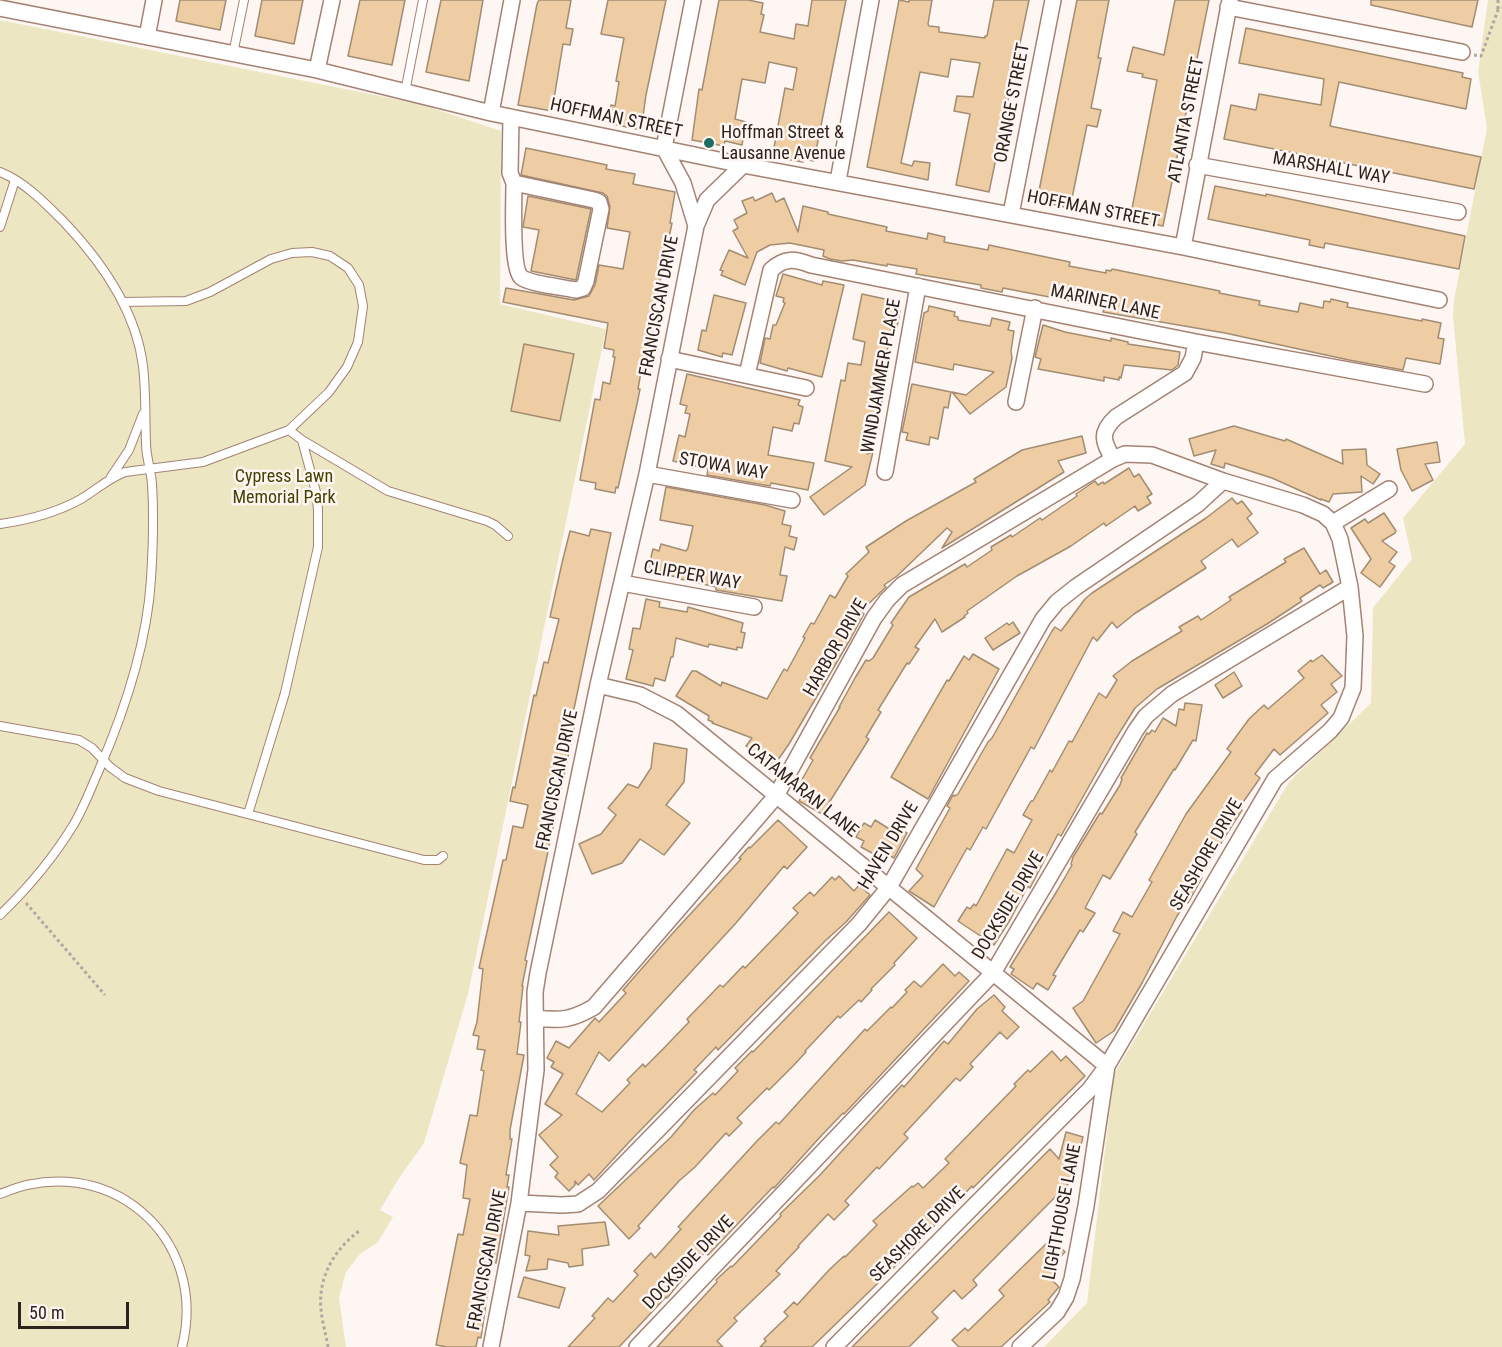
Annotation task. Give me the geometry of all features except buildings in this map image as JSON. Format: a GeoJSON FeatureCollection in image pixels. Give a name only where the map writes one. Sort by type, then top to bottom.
{"type":"FeatureCollection","features":[{"type":"Feature","properties":{"kind":"street"},"geometry":{"type":"LineString","coordinates":[[147,37],[154,0]]}},
{"type":"Feature","properties":{"kind":"street"},"geometry":{"type":"LineString","coordinates":[[317,70],[332,0]]}},
{"type":"Feature","properties":{"kind":"street"},"geometry":{"type":"LineString","coordinates":[[491,113],[512,0]]}},
{"type":"Feature","properties":{"kind":"street"},"geometry":{"type":"LineString","coordinates":[[664,148],[693,0]]}},
{"type":"Feature","properties":{"kind":"street"},"geometry":{"type":"LineString","coordinates":[[838,181],[872,0]]}},
{"type":"Feature","properties":{"kind":"street","name":"ORANGE STREET"},"geometry":{"type":"LineString","coordinates":[[1011,214],[1053,0]]}},
{"type":"Feature","properties":{"kind":"street"},"geometry":{"type":"LineString","coordinates":[[1229,3],[1465,53]]}},
{"type":"Feature","properties":{"kind":"street","name":"ATLANTA STREET"},"geometry":{"type":"LineString","coordinates":[[1183,247],[1229,3]]}},
{"type":"Feature","properties":{"kind":"street","name":"HOFFMAN STREET"},"geometry":{"type":"LineString","coordinates":[[0,8],[317,70],[491,113],[743,165],[1183,247],[1439,300]]}},
{"type":"Feature","properties":{"kind":"street"},"geometry":{"type":"LineString","coordinates":[[511,117],[510,173],[514,183],[515,257],[519,275],[528,280],[576,290],[583,288],[601,209],[599,202],[514,183]]}},
{"type":"Feature","properties":{"kind":"street","name":"FRANCISCAN DRIVE"},"geometry":{"type":"LineString","coordinates":[[664,148],[683,183],[696,226]]}},
{"type":"Feature","properties":{"kind":"street","name":"FRANCISCAN DRIVE"},"geometry":{"type":"LineString","coordinates":[[491,1347],[519,1203],[536,1070],[535,992],[538,974],[598,686],[647,474],[696,226],[708,200],[743,165]]}},
{"type":"Feature","properties":{"kind":"street","name":"MARSHALL WAY"},"geometry":{"type":"LineString","coordinates":[[1197,165],[1458,212]]}},
{"type":"Feature","properties":{"kind":"street","name":"MARINER LANE"},"geometry":{"type":"LineString","coordinates":[[747,375],[771,270],[778,263],[787,259],[1196,342],[1425,384]]}},
{"type":"Feature","properties":{"kind":"street","name":"WINDJAMMER PLACE"},"geometry":{"type":"LineString","coordinates":[[885,472],[918,286]]}},
{"type":"Feature","properties":{"kind":"street"},"geometry":{"type":"LineString","coordinates":[[1016,402],[1035,308]]}},
{"type":"Feature","properties":{"kind":"street"},"geometry":{"type":"LineString","coordinates":[[1196,342],[1193,358],[1185,373],[1108,424],[1104,431],[1104,439],[1113,459],[1125,454],[1152,455],[1223,481],[1303,505],[1323,514],[1333,523],[1389,489]]}},
{"type":"Feature","properties":{"kind":"street"},"geometry":{"type":"LineString","coordinates":[[669,359],[806,388]]}},
{"type":"Feature","properties":{"kind":"street","name":"HARBOR DRIVE"},"geometry":{"type":"LineString","coordinates":[[536,1018],[560,1021],[580,1016],[594,1007],[776,796],[886,600],[903,585],[1113,459]]}},
{"type":"Feature","properties":{"kind":"street","name":"STOWA WAY"},"geometry":{"type":"LineString","coordinates":[[647,474],[792,500]]}},
{"type":"Feature","properties":{"kind":"street","name":"HAVEN DRIVE"},"geometry":{"type":"LineString","coordinates":[[519,1203],[578,1204],[598,1191],[859,924],[889,888],[1043,619],[1057,602],[1076,587],[1198,504],[1223,481]]}},
{"type":"Feature","properties":{"kind":"street","name":"SEASHORE DRIVE"},"geometry":{"type":"LineString","coordinates":[[834,1347],[1071,1109],[1107,1066],[1275,779],[1330,731],[1341,718],[1353,688],[1354,611],[1341,539],[1333,523]]}},
{"type":"Feature","properties":{"kind":"street","name":"CLIPPER WAY"},"geometry":{"type":"LineString","coordinates":[[622,583],[754,607]]}},
{"type":"Feature","properties":{"kind":"street","name":"DOCKSIDE DRIVE"},"geometry":{"type":"LineString","coordinates":[[637,1347],[993,973],[1146,716],[1172,694],[1350,587]]}},
{"type":"Feature","properties":{"kind":"street","name":"CATAMARAN LANE"},"geometry":{"type":"LineString","coordinates":[[598,686],[640,695],[677,714],[1107,1066]]}},
{"type":"Feature","properties":{"kind":"street","name":"LIGHTHOUSE LANE"},"geometry":{"type":"LineString","coordinates":[[1020,1347],[1057,1312],[1066,1297],[1072,1279],[1088,1196],[1107,1066]]}},
{"type":"Feature","properties":{"kind":"lane"},"geometry":{"type":"LineString","coordinates":[[233,54],[244,0]]}},
{"type":"Feature","properties":{"kind":"lane"},"geometry":{"type":"LineString","coordinates":[[405,92],[423,0]]}},
{"type":"Feature","properties":{"kind":"lane"},"geometry":{"type":"LineString","coordinates":[[0,172],[40,199],[82,242],[100,263],[123,302],[140,351],[152,518],[149,602],[130,686],[104,760],[73,825],[55,852],[0,915]]}},
{"type":"Feature","properties":{"kind":"lane"},"geometry":{"type":"LineString","coordinates":[[0,227],[15,180]]}},
{"type":"Feature","properties":{"kind":"lane"},"geometry":{"type":"LineString","coordinates":[[0,524],[30,519],[56,511],[125,472],[188,465],[218,458],[289,430],[318,404],[339,380],[356,349],[362,318],[362,295],[354,276],[339,261],[330,256],[312,252],[292,253],[271,259],[222,287],[192,299],[175,302],[123,302]]}},
{"type":"Feature","properties":{"kind":"lane"},"geometry":{"type":"LineString","coordinates":[[108,481],[129,450],[140,424],[145,399]]}},
{"type":"Feature","properties":{"kind":"lane"},"geometry":{"type":"LineString","coordinates":[[289,430],[388,492],[487,521],[508,536]]}},
{"type":"Feature","properties":{"kind":"lane"},"geometry":{"type":"LineString","coordinates":[[248,814],[285,693],[318,547],[317,501],[302,440]]}},
{"type":"Feature","properties":{"kind":"lane"},"geometry":{"type":"LineString","coordinates":[[0,726],[79,741],[92,748],[125,778],[142,785],[424,860],[431,861],[443,856]]}},
{"type":"Feature","properties":{"kind":"lane"},"geometry":{"type":"LineString","coordinates":[[0,1194],[43,1181],[74,1182],[118,1195],[144,1214],[160,1231],[173,1251],[184,1282],[186,1318],[182,1347]]}},
{"type":"Feature","properties":{"kind":"path"},"geometry":{"type":"LineString","coordinates":[[1465,53],[1481,56],[1500,9],[1497,0]]}},
{"type":"Feature","properties":{"kind":"path"},"geometry":{"type":"LineString","coordinates":[[19,895],[105,995]]}},
{"type":"Feature","properties":{"kind":"path"},"geometry":{"type":"LineString","coordinates":[[328,1347],[320,1308],[322,1285],[327,1268],[336,1254],[359,1231]]}},
{"type":"Feature","properties":{"kind":"green space"},"geometry":{"type":"Polygon","coordinates":[[[1488,0],[1502,0],[1502,1347],[1044,1347],[1087,1303],[1114,1074],[1289,782],[1371,703],[1373,608],[1412,559],[1403,518],[1465,444],[1453,316],[1454,300],[1487,128],[1478,72],[1488,0]]]}},
{"type":"Feature","properties":{"kind":"green space","name":"Cypress Lawn Memorial Park"},"geometry":{"type":"Polygon","coordinates":[[[0,20],[420,104],[501,131],[500,304],[606,329],[468,994],[424,1143],[380,1210],[393,1217],[378,1242],[360,1254],[346,1272],[339,1298],[346,1347],[0,1347],[0,20]]]}},
{"type":"Feature","properties":{"kind":"place","name":"Hoffman Street & Lausanne Avenue"},"geometry":{"type":"Point","coordinates":[709,143]}}]}
